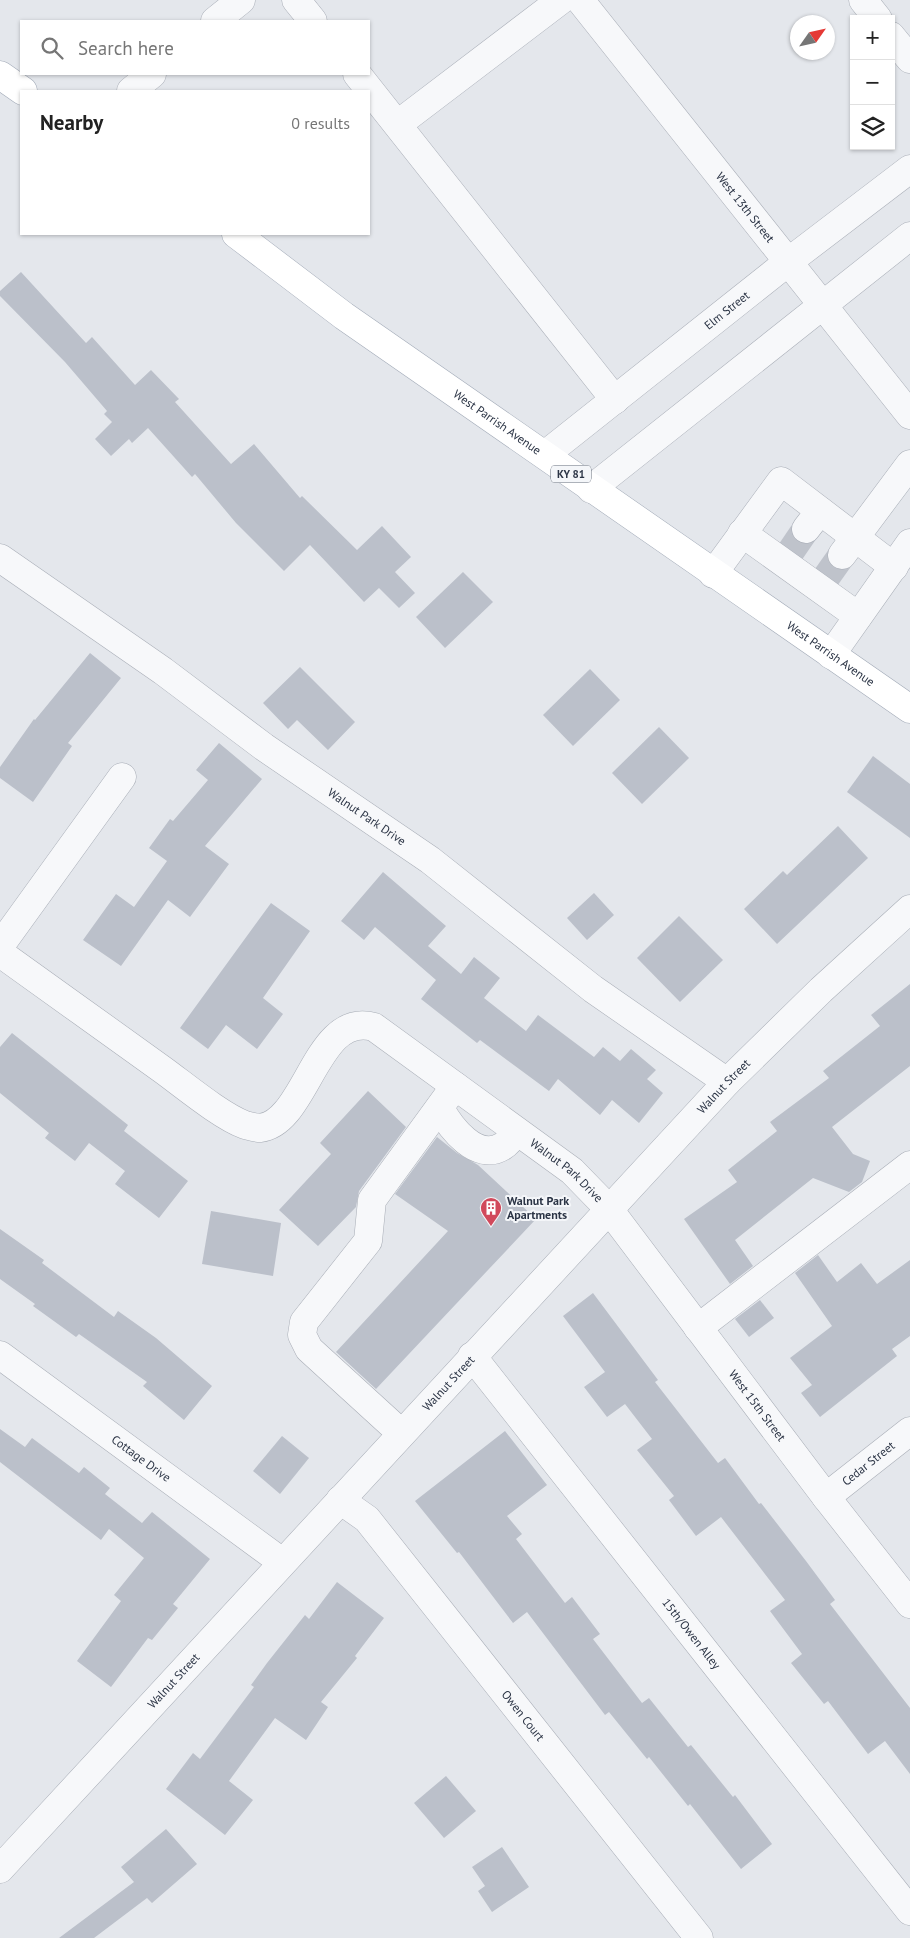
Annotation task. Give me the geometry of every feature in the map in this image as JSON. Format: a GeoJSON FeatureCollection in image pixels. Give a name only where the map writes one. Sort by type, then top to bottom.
{"type":"FeatureCollection","features":[{"type":"Feature","properties":{"kind":"main road"},"geometry":{"type":"LineString","coordinates":[[0,75],[22,90]]}},
{"type":"Feature","properties":{"kind":"main road","name":"West Parrish Avenue"},"geometry":{"type":"LineString","coordinates":[[237,235],[344,316],[546,454],[590,488],[910,709]]}},
{"type":"Feature","properties":{"kind":"street"},"geometry":{"type":"LineString","coordinates":[[217,20],[241,0]]}},
{"type":"Feature","properties":{"kind":"street"},"geometry":{"type":"LineString","coordinates":[[296,0],[312,20]]}},
{"type":"Feature","properties":{"kind":"street"},"geometry":{"type":"LineString","coordinates":[[398,124],[560,0]]}},
{"type":"Feature","properties":{"kind":"street","name":"West 13th Street"},"geometry":{"type":"LineString","coordinates":[[580,0],[788,262],[825,304],[910,414]]}},
{"type":"Feature","properties":{"kind":"street"},"geometry":{"type":"LineString","coordinates":[[863,0],[875,15]]}},
{"type":"Feature","properties":{"kind":"street"},"geometry":{"type":"LineString","coordinates":[[895,41],[910,59]]}},
{"type":"Feature","properties":{"kind":"street"},"geometry":{"type":"LineString","coordinates":[[132,90],[151,75]]}},
{"type":"Feature","properties":{"kind":"street"},"geometry":{"type":"LineString","coordinates":[[357,75],[369,90]]}},
{"type":"Feature","properties":{"kind":"street"},"geometry":{"type":"LineString","coordinates":[[370,91],[615,400]]}},
{"type":"Feature","properties":{"kind":"street","name":"Elm Street"},"geometry":{"type":"LineString","coordinates":[[546,454],[788,262],[910,169]]}},
{"type":"Feature","properties":{"kind":"street"},"geometry":{"type":"LineString","coordinates":[[590,488],[910,236]]}},
{"type":"Feature","properties":{"kind":"street"},"geometry":{"type":"LineString","coordinates":[[849,547],[910,464]]}},
{"type":"Feature","properties":{"kind":"street"},"geometry":{"type":"LineString","coordinates":[[714,574],[781,481],[813,520],[849,547],[894,567]]}},
{"type":"Feature","properties":{"kind":"street"},"geometry":{"type":"LineString","coordinates":[[742,533],[786,558],[822,583],[858,616]]}},
{"type":"Feature","properties":{"kind":"street"},"geometry":{"type":"LineString","coordinates":[[831,655],[910,543]]}},
{"type":"Feature","properties":{"kind":"street","name":"Walnut Park Drive"},"geometry":{"type":"LineString","coordinates":[[0,558],[163,671],[264,747],[430,860],[593,990],[727,1082]]}},
{"type":"Feature","properties":{"kind":"street"},"geometry":{"type":"LineString","coordinates":[[0,946],[122,777]]}},
{"type":"Feature","properties":{"kind":"street","name":"Walnut Street"},"geometry":{"type":"LineString","coordinates":[[0,1869],[608,1208],[727,1082],[821,990],[910,910]]}},
{"type":"Feature","properties":{"kind":"street","name":"Walnut Park Drive"},"geometry":{"type":"LineString","coordinates":[[0,954],[206,1100],[245,1125],[259,1128],[272,1123],[286,1111],[320,1057],[349,1028],[362,1024],[374,1027],[572,1171],[608,1208]]}},
{"type":"Feature","properties":{"kind":"street"},"geometry":{"type":"LineString","coordinates":[[401,1433],[310,1349],[302,1336],[304,1322],[368,1241],[372,1200],[455,1086]]}},
{"type":"Feature","properties":{"kind":"street"},"geometry":{"type":"LineString","coordinates":[[440,1108],[451,1128],[467,1142],[487,1150],[503,1146],[516,1131]]}},
{"type":"Feature","properties":{"kind":"street"},"geometry":{"type":"LineString","coordinates":[[698,1328],[910,1165]]}},
{"type":"Feature","properties":{"kind":"street","name":"West 15th Street"},"geometry":{"type":"LineString","coordinates":[[608,1208],[826,1497],[910,1604]]}},
{"type":"Feature","properties":{"kind":"street","name":"Cottage Drive"},"geometry":{"type":"LineString","coordinates":[[0,1355],[282,1562]]}},
{"type":"Feature","properties":{"kind":"street","name":"15th/Owen Alley"},"geometry":{"type":"LineString","coordinates":[[472,1356],[910,1911]]}},
{"type":"Feature","properties":{"kind":"street","name":"Cedar Street"},"geometry":{"type":"LineString","coordinates":[[826,1497],[910,1431]]}},
{"type":"Feature","properties":{"kind":"street","name":"Owen Court"},"geometry":{"type":"LineString","coordinates":[[340,1500],[367,1519],[699,1938]]}},
{"type":"Feature","properties":{"kind":"building"},"geometry":{"type":"Polygon","coordinates":[[[21,272],[86,343],[92,337],[135,385],[151,370],[179,399],[175,402],[231,464],[254,444],[300,498],[302,496],[357,550],[382,526],[411,557],[395,572],[415,593],[399,608],[379,588],[364,602],[310,545],[284,571],[236,523],[195,474],[192,477],[148,428],[132,443],[129,439],[111,456],[95,439],[112,422],[104,414],[107,411],[65,362],[0,296],[0,291],[21,272]]]}},
{"type":"Feature","properties":{"kind":"building"},"geometry":{"type":"Polygon","coordinates":[[[463,572],[493,602],[445,648],[416,617],[463,572]]]}},
{"type":"Feature","properties":{"kind":"building"},"geometry":{"type":"Polygon","coordinates":[[[90,653],[121,678],[68,743],[72,746],[33,802],[0,778],[0,767],[34,719],[90,653]]]}},
{"type":"Feature","properties":{"kind":"building"},"geometry":{"type":"Polygon","coordinates":[[[300,667],[355,722],[328,750],[297,720],[288,729],[263,703],[300,667]]]}},
{"type":"Feature","properties":{"kind":"building"},"geometry":{"type":"Polygon","coordinates":[[[590,669],[620,700],[573,746],[543,715],[590,669]]]}},
{"type":"Feature","properties":{"kind":"building"},"geometry":{"type":"Polygon","coordinates":[[[659,727],[689,758],[642,804],[612,773],[659,727]]]}},
{"type":"Feature","properties":{"kind":"building"},"geometry":{"type":"Polygon","coordinates":[[[219,743],[262,779],[205,846],[229,864],[190,917],[168,900],[121,966],[83,940],[116,894],[134,907],[167,861],[149,848],[170,819],[173,821],[208,780],[196,770],[219,743]]]}},
{"type":"Feature","properties":{"kind":"building"},"geometry":{"type":"Polygon","coordinates":[[[873,756],[910,784],[910,838],[847,792],[873,756]]]}},
{"type":"Feature","properties":{"kind":"building"},"geometry":{"type":"Polygon","coordinates":[[[838,826],[868,858],[777,944],[744,909],[783,871],[787,875],[838,826]]]}},
{"type":"Feature","properties":{"kind":"building"},"geometry":{"type":"Polygon","coordinates":[[[383,872],[446,926],[428,946],[461,974],[474,957],[500,978],[484,998],[526,1031],[538,1015],[594,1057],[603,1047],[620,1061],[631,1049],[656,1070],[647,1079],[663,1093],[639,1123],[612,1100],[600,1115],[558,1079],[549,1091],[480,1040],[477,1043],[421,999],[436,980],[375,927],[364,940],[341,921],[383,872]]]}},
{"type":"Feature","properties":{"kind":"building"},"geometry":{"type":"Polygon","coordinates":[[[594,893],[614,915],[587,940],[567,918],[594,893]]]}},
{"type":"Feature","properties":{"kind":"building"},"geometry":{"type":"Polygon","coordinates":[[[271,903],[310,931],[263,998],[283,1014],[257,1049],[226,1025],[208,1049],[180,1028],[271,903]]]}},
{"type":"Feature","properties":{"kind":"building"},"geometry":{"type":"Polygon","coordinates":[[[679,916],[723,960],[680,1002],[637,958],[679,916]]]}},
{"type":"Feature","properties":{"kind":"building"},"geometry":{"type":"Polygon","coordinates":[[[910,984],[910,1066],[832,1127],[853,1154],[870,1161],[862,1182],[849,1192],[813,1178],[735,1240],[753,1266],[730,1284],[684,1219],[737,1182],[728,1170],[777,1131],[770,1122],[829,1078],[823,1071],[880,1026],[871,1015],[910,984]]]}},
{"type":"Feature","properties":{"kind":"building"},"geometry":{"type":"Polygon","coordinates":[[[12,1033],[128,1125],[124,1131],[188,1181],[159,1218],[115,1184],[125,1171],[89,1143],[75,1161],[45,1138],[49,1133],[0,1093],[0,1047],[12,1033]]]}},
{"type":"Feature","properties":{"kind":"building"},"geometry":{"type":"Polygon","coordinates":[[[368,1091],[406,1127],[359,1191],[356,1207],[318,1246],[279,1210],[331,1154],[320,1143],[368,1091]]]}},
{"type":"Feature","properties":{"kind":"building"},"geometry":{"type":"Polygon","coordinates":[[[437,1137],[457,1153],[478,1165],[536,1219],[376,1389],[336,1352],[448,1231],[395,1194],[437,1137]]]}},
{"type":"Feature","properties":{"kind":"building"},"geometry":{"type":"Polygon","coordinates":[[[211,1211],[281,1223],[273,1276],[202,1264],[211,1211]]]}},
{"type":"Feature","properties":{"kind":"building"},"geometry":{"type":"Polygon","coordinates":[[[0,1229],[44,1260],[42,1263],[114,1317],[118,1311],[156,1338],[212,1386],[184,1420],[143,1386],[147,1382],[79,1334],[76,1337],[0,1279],[0,1229]]]}},
{"type":"Feature","properties":{"kind":"building"},"geometry":{"type":"Polygon","coordinates":[[[818,1255],[837,1282],[861,1263],[877,1284],[910,1260],[910,1336],[892,1349],[897,1356],[820,1417],[801,1393],[812,1385],[790,1358],[832,1326],[795,1273],[818,1255]]]}},
{"type":"Feature","properties":{"kind":"building"},"geometry":{"type":"Polygon","coordinates":[[[593,1293],[658,1380],[655,1382],[718,1463],[725,1458],[759,1504],[761,1503],[806,1561],[835,1600],[830,1604],[910,1708],[910,1774],[885,1741],[868,1754],[828,1701],[824,1704],[791,1663],[802,1654],[770,1611],[785,1600],[721,1517],[696,1536],[669,1500],[674,1496],[637,1450],[652,1439],[625,1404],[607,1417],[584,1387],[605,1372],[563,1316],[593,1293]]]}},
{"type":"Feature","properties":{"kind":"building"},"geometry":{"type":"Polygon","coordinates":[[[760,1300],[774,1318],[749,1337],[735,1319],[760,1300]]]}},
{"type":"Feature","properties":{"kind":"building"},"geometry":{"type":"Polygon","coordinates":[[[0,1429],[25,1447],[32,1438],[79,1473],[84,1467],[110,1488],[105,1494],[142,1523],[152,1512],[210,1559],[173,1604],[178,1608],[152,1640],[148,1638],[111,1687],[77,1661],[121,1601],[114,1595],[144,1558],[109,1529],[101,1540],[0,1462],[0,1429]]]}},
{"type":"Feature","properties":{"kind":"building"},"geometry":{"type":"Polygon","coordinates":[[[505,1431],[547,1485],[507,1516],[522,1534],[516,1539],[565,1603],[572,1597],[600,1634],[593,1639],[642,1703],[649,1698],[688,1747],[691,1745],[733,1797],[735,1795],[772,1844],[741,1869],[690,1804],[688,1806],[649,1757],[647,1759],[609,1712],[605,1715],[527,1612],[513,1623],[459,1552],[457,1553],[415,1501],[505,1431]]]}},
{"type":"Feature","properties":{"kind":"building"},"geometry":{"type":"Polygon","coordinates":[[[282,1436],[309,1458],[280,1494],[253,1471],[282,1436]]]}},
{"type":"Feature","properties":{"kind":"building"},"geometry":{"type":"Polygon","coordinates":[[[337,1582],[384,1618],[355,1656],[357,1658],[321,1702],[328,1707],[306,1740],[275,1718],[229,1781],[253,1800],[225,1835],[166,1789],[193,1753],[200,1759],[254,1687],[251,1685],[267,1663],[305,1615],[309,1619],[337,1582]]]}},
{"type":"Feature","properties":{"kind":"building"},"geometry":{"type":"Polygon","coordinates":[[[446,1776],[476,1811],[444,1838],[414,1803],[446,1776]]]}},
{"type":"Feature","properties":{"kind":"building"},"geometry":{"type":"Polygon","coordinates":[[[166,1829],[197,1864],[152,1903],[147,1898],[94,1938],[59,1938],[134,1882],[121,1867],[166,1829]]]}},
{"type":"Feature","properties":{"kind":"building"},"geometry":{"type":"Polygon","coordinates":[[[502,1847],[529,1887],[492,1912],[478,1891],[485,1886],[472,1867],[502,1847]]]}},
{"type":"Feature","properties":{"kind":"tunnel"},"geometry":{"type":"LineString","coordinates":[[789,554],[806,529]]}},
{"type":"Feature","properties":{"kind":"tunnel"},"geometry":{"type":"LineString","coordinates":[[825,579],[842,555]]}},
{"type":"Feature","properties":{"kind":"place","name":"Walnut Park Apartments"},"geometry":{"type":"Point","coordinates":[491,1227]}}]}
